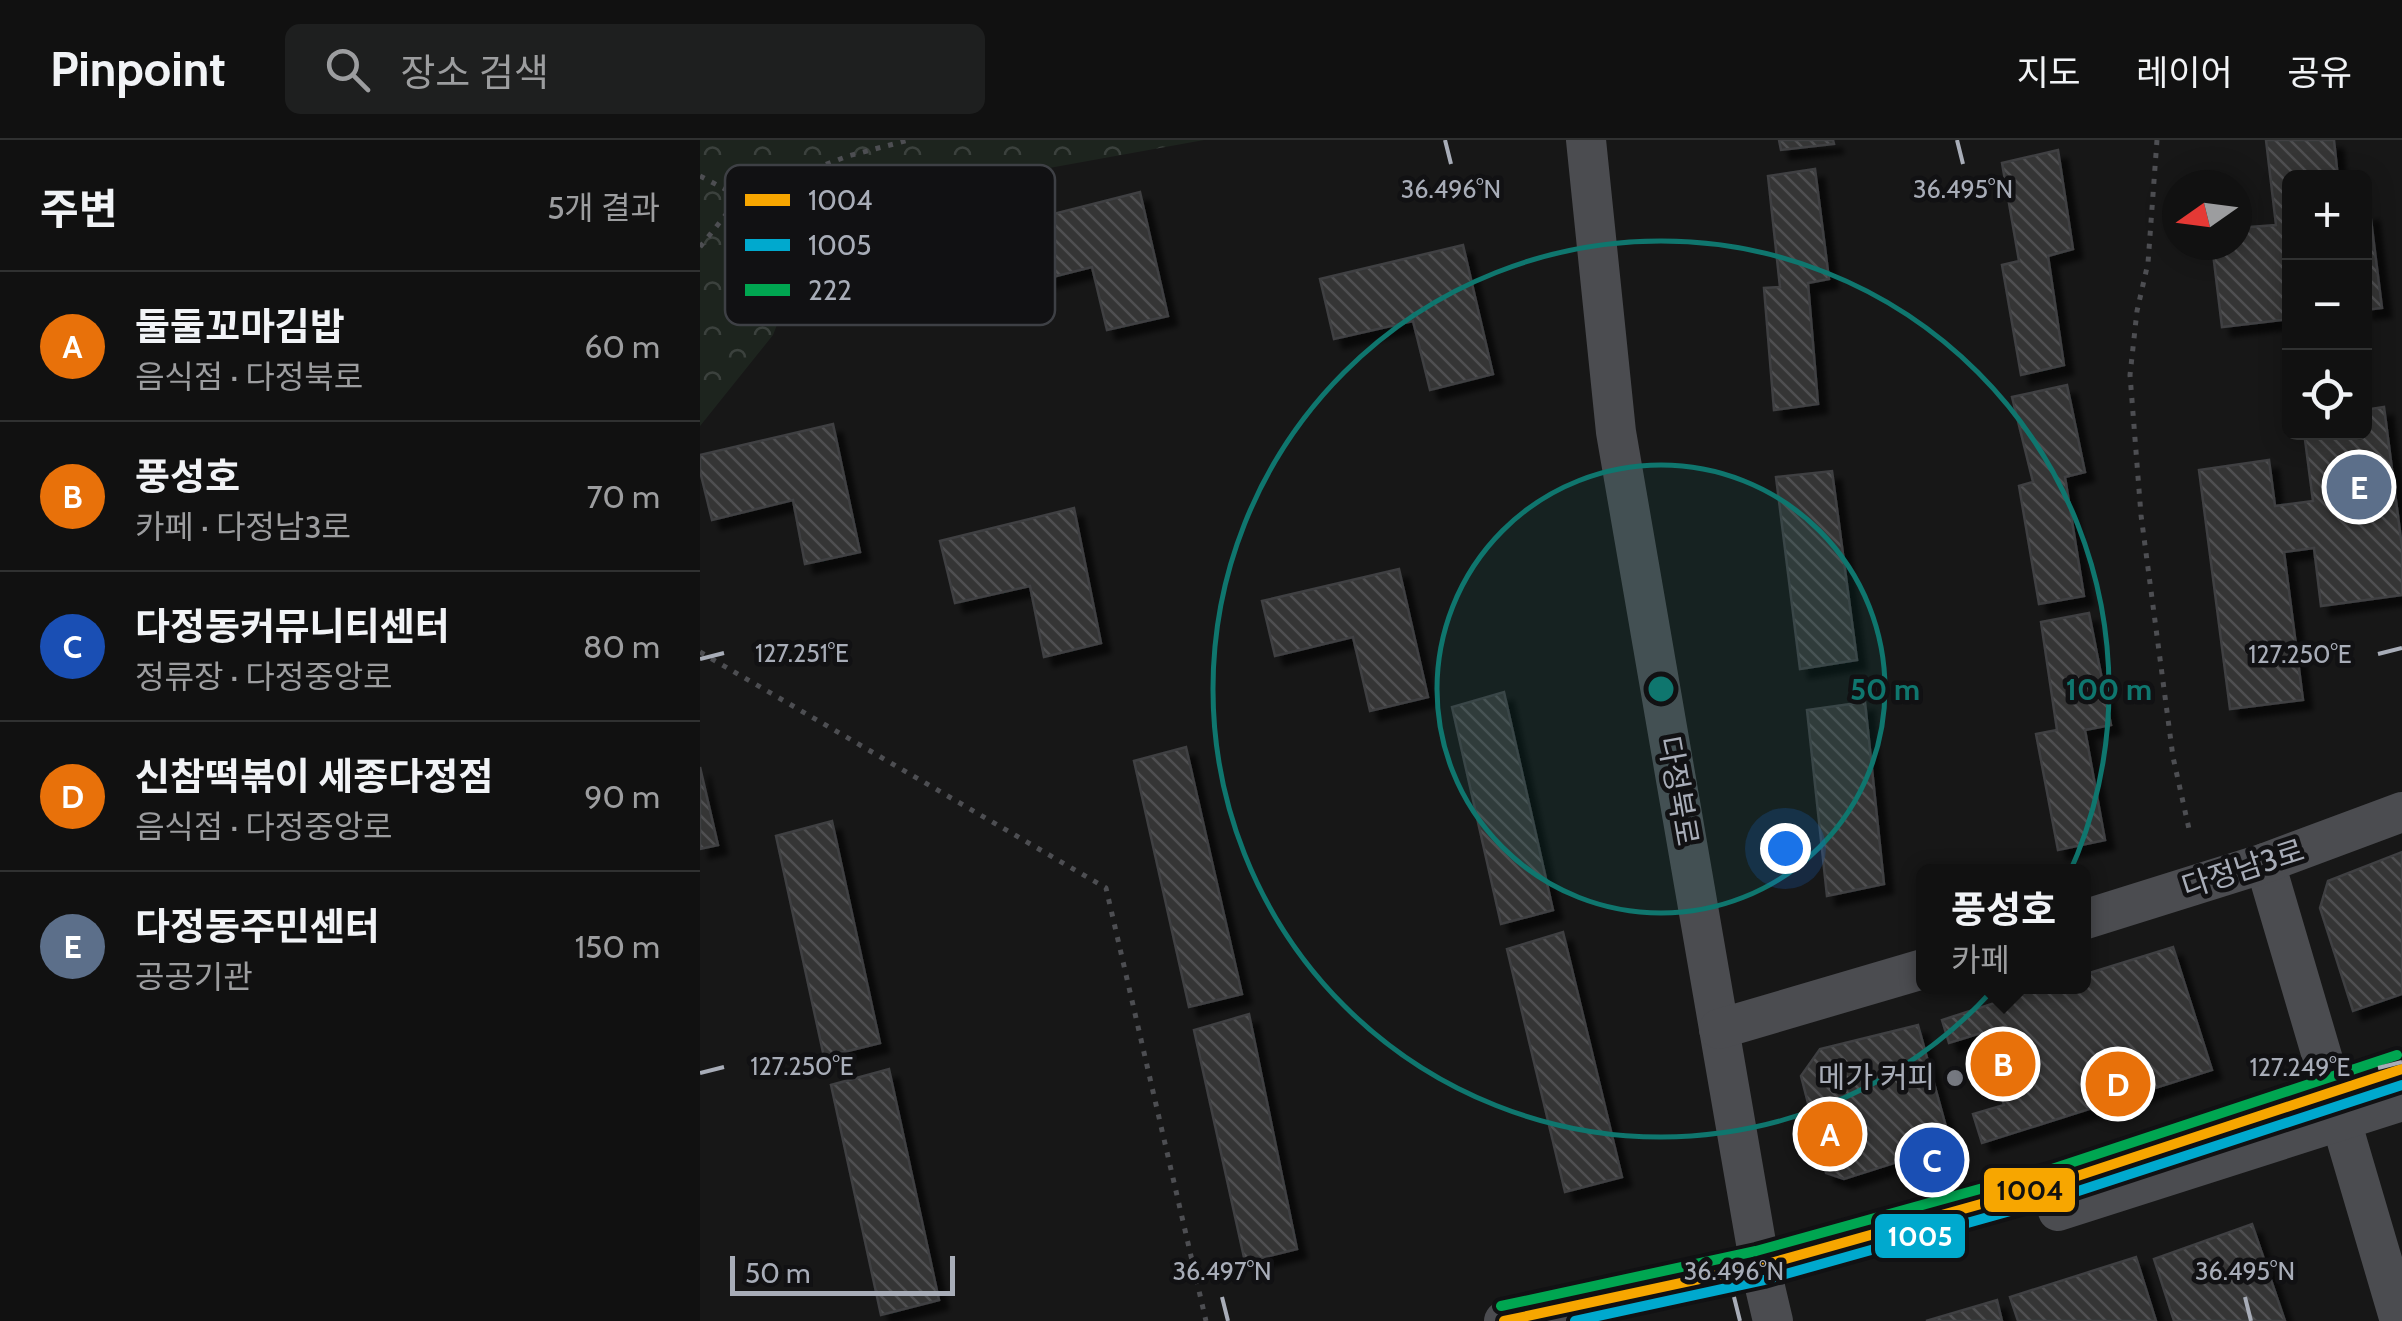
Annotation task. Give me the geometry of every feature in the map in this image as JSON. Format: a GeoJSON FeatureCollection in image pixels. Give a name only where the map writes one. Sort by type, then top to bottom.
{"type":"FeatureCollection","features":[{"type":"Feature","properties":{"kind":"street","name":"다정북로"},"geometry":{"type":"LineString","coordinates":[[1586,140],[1616,432],[1767,1293]]}},
{"type":"Feature","properties":{"kind":"street","name":"다정남3로"},"geometry":{"type":"LineString","coordinates":[[2091,917],[2265,863],[2402,812]]}},
{"type":"Feature","properties":{"kind":"street"},"geometry":{"type":"LineString","coordinates":[[2265,863],[2400,1321]]}},
{"type":"Feature","properties":{"kind":"street"},"geometry":{"type":"LineString","coordinates":[[1719,1029],[1916,971]]}},
{"type":"Feature","properties":{"kind":"street"},"geometry":{"type":"LineString","coordinates":[[1628,1321],[1767,1293],[2062,1210],[2335,1108],[2402,1069]]}},
{"type":"Feature","properties":{"kind":"street"},"geometry":{"type":"LineString","coordinates":[[2335,1108],[2402,1101]]}},
{"type":"Feature","properties":{"kind":"street"},"geometry":{"type":"LineString","coordinates":[[1504,1321],[1767,1293]]}},
{"type":"Feature","properties":{"kind":"path"},"geometry":{"type":"LineString","coordinates":[[824,165],[909,140]]}},
{"type":"Feature","properties":{"kind":"path"},"geometry":{"type":"LineString","coordinates":[[2158,140],[2148,263],[2137,311],[2130,375],[2140,515],[2173,757],[2189,830]]}},
{"type":"Feature","properties":{"kind":"path"},"geometry":{"type":"LineString","coordinates":[[700,176],[725,189]]}},
{"type":"Feature","properties":{"kind":"path"},"geometry":{"type":"LineString","coordinates":[[700,246],[725,215]]}},
{"type":"Feature","properties":{"kind":"path"},"geometry":{"type":"LineString","coordinates":[[700,652],[1106,888],[1206,1321]]}},
{"type":"Feature","properties":{"kind":"green space"},"geometry":{"type":"Polygon","coordinates":[[[700,140],[1204,140],[1055,167],[725,165],[725,325],[777,325],[700,426],[700,140]]]}},
{"type":"Feature","properties":{"kind":"building"},"geometry":{"type":"Polygon","coordinates":[[[1779,140],[1833,140],[1834,144],[1781,150],[1779,140]]]}},
{"type":"Feature","properties":{"kind":"building"},"geometry":{"type":"Polygon","coordinates":[[[2266,140],[2334,140],[2337,170],[2282,170],[2282,320],[2222,327],[2214,260],[2252,260],[2252,227],[2276,225],[2266,140]]]}},
{"type":"Feature","properties":{"kind":"building"},"geometry":{"type":"Polygon","coordinates":[[[2058,150],[2073,249],[2048,256],[2064,365],[2021,375],[2002,265],[2019,261],[2002,163],[2058,150]]]}},
{"type":"Feature","properties":{"kind":"building"},"geometry":{"type":"Polygon","coordinates":[[[1815,169],[1829,279],[1808,283],[1818,404],[1774,410],[1764,288],[1780,287],[1768,176],[1815,169]]]}},
{"type":"Feature","properties":{"kind":"building"},"geometry":{"type":"Polygon","coordinates":[[[1140,192],[1168,316],[1107,330],[1092,267],[1055,276],[1055,214],[1140,192]]]}},
{"type":"Feature","properties":{"kind":"building"},"geometry":{"type":"Polygon","coordinates":[[[2372,228],[2382,308],[2372,309],[2372,228]]]}},
{"type":"Feature","properties":{"kind":"building"},"geometry":{"type":"Polygon","coordinates":[[[1463,245],[1493,374],[1430,390],[1413,321],[1334,339],[1320,279],[1463,245]]]}},
{"type":"Feature","properties":{"kind":"building"},"geometry":{"type":"Polygon","coordinates":[[[2067,385],[2085,472],[2065,477],[2084,596],[2039,604],[2019,486],[2033,482],[2012,397],[2067,385]]]}},
{"type":"Feature","properties":{"kind":"building"},"geometry":{"type":"Polygon","coordinates":[[[2384,407],[2402,547],[2402,595],[2321,606],[2314,548],[2284,552],[2303,700],[2230,709],[2199,470],[2269,460],[2275,506],[2313,501],[2305,440],[2372,440],[2372,409],[2384,407]]]}},
{"type":"Feature","properties":{"kind":"building"},"geometry":{"type":"Polygon","coordinates":[[[833,424],[860,552],[805,564],[793,500],[712,520],[700,455],[833,424]]]}},
{"type":"Feature","properties":{"kind":"building"},"geometry":{"type":"Polygon","coordinates":[[[1832,471],[1857,660],[1800,669],[1776,477],[1832,471]]]}},
{"type":"Feature","properties":{"kind":"building"},"geometry":{"type":"Polygon","coordinates":[[[1074,508],[1101,643],[1044,657],[1030,586],[955,603],[940,541],[1074,508]]]}},
{"type":"Feature","properties":{"kind":"building"},"geometry":{"type":"Polygon","coordinates":[[[1399,569],[1428,697],[1370,711],[1353,637],[1275,656],[1262,601],[1399,569]]]}},
{"type":"Feature","properties":{"kind":"building"},"geometry":{"type":"Polygon","coordinates":[[[2089,613],[2111,725],[2085,730],[2105,840],[2058,850],[2036,734],[2057,730],[2041,622],[2089,613]]]}},
{"type":"Feature","properties":{"kind":"building"},"geometry":{"type":"Polygon","coordinates":[[[1504,692],[1553,910],[1501,924],[1452,707],[1504,692]]]}},
{"type":"Feature","properties":{"kind":"building"},"geometry":{"type":"Polygon","coordinates":[[[1865,702],[1884,884],[1827,896],[1807,710],[1865,702]]]}},
{"type":"Feature","properties":{"kind":"building"},"geometry":{"type":"Polygon","coordinates":[[[1186,747],[1242,994],[1189,1007],[1134,761],[1186,747]]]}},
{"type":"Feature","properties":{"kind":"building"},"geometry":{"type":"Polygon","coordinates":[[[700,767],[718,845],[700,849],[700,767]]]}},
{"type":"Feature","properties":{"kind":"building"},"geometry":{"type":"Polygon","coordinates":[[[832,821],[880,1043],[824,1057],[776,836],[832,821]]]}},
{"type":"Feature","properties":{"kind":"building"},"geometry":{"type":"Polygon","coordinates":[[[2402,852],[2402,994],[2353,1011],[2320,908],[2328,881],[2402,852]]]}},
{"type":"Feature","properties":{"kind":"building"},"geometry":{"type":"Polygon","coordinates":[[[1563,932],[1622,1177],[1565,1192],[1507,949],[1563,932]]]}},
{"type":"Feature","properties":{"kind":"building"},"geometry":{"type":"Polygon","coordinates":[[[2173,947],[2212,1070],[1982,1143],[1973,1114],[2004,1105],[1981,1033],[1949,1043],[1942,1020],[2022,994],[2091,994],[2091,973],[2173,947]]]}},
{"type":"Feature","properties":{"kind":"building"},"geometry":{"type":"Polygon","coordinates":[[[1249,1014],[1297,1249],[1245,1262],[1194,1030],[1249,1014]]]}},
{"type":"Feature","properties":{"kind":"building"},"geometry":{"type":"Polygon","coordinates":[[[1918,1025],[1951,1145],[1844,1179],[1826,1173],[1801,1076],[1820,1049],[1918,1025]]]}},
{"type":"Feature","properties":{"kind":"building"},"geometry":{"type":"Polygon","coordinates":[[[889,1069],[939,1300],[881,1315],[831,1085],[889,1069]]]}},
{"type":"Feature","properties":{"kind":"building"},"geometry":{"type":"Polygon","coordinates":[[[2252,1224],[2285,1321],[2174,1321],[2154,1259],[2252,1224]]]}},
{"type":"Feature","properties":{"kind":"building"},"geometry":{"type":"Polygon","coordinates":[[[2136,1257],[2156,1321],[2018,1321],[2010,1297],[2136,1257]]]}},
{"type":"Feature","properties":{"kind":"building"},"geometry":{"type":"Polygon","coordinates":[[[1997,1300],[2002,1321],[1926,1321],[1997,1300]]]}},
{"type":"Feature","properties":{"kind":"transit line","name":"222"},"geometry":{"type":"LineString","coordinates":[[1501,1306],[1756,1251],[2052,1169],[2397,1055]]}},
{"type":"Feature","properties":{"kind":"transit line","name":"1004"},"geometry":{"type":"LineString","coordinates":[[1504,1321],[1760,1266],[2056,1183],[2402,1069]]}},
{"type":"Feature","properties":{"kind":"transit line","name":"1005"},"geometry":{"type":"LineString","coordinates":[[1575,1321],[1764,1280],[2060,1197],[2402,1085]]}},
{"type":"Feature","properties":{"kind":"place","name":"다정동주민센터"},"geometry":{"type":"Point","coordinates":[2359,487]}},
{"type":"Feature","properties":{"kind":"place","name":"풍성호"},"geometry":{"type":"Point","coordinates":[2003,1064]}},
{"type":"Feature","properties":{"kind":"place","name":"메가 커피"},"geometry":{"type":"Point","coordinates":[1955,1078]}},
{"type":"Feature","properties":{"kind":"place","name":"신참떡볶이 세종다정점"},"geometry":{"type":"Point","coordinates":[2118,1084]}},
{"type":"Feature","properties":{"kind":"place","name":"둘둘꼬마김밥"},"geometry":{"type":"Point","coordinates":[1830,1134]}},
{"type":"Feature","properties":{"kind":"place","name":"다정동커뮤니티센터"},"geometry":{"type":"Point","coordinates":[1932,1160]}}]}
